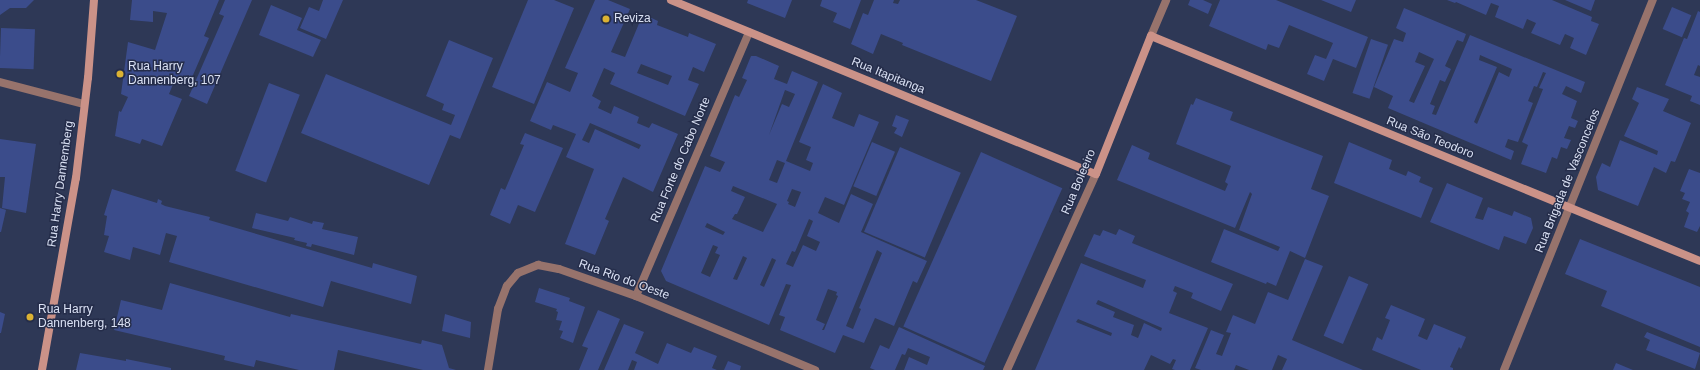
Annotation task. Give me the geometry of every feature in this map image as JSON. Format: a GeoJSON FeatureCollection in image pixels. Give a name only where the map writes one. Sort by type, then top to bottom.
{"type":"FeatureCollection","features":[{"type":"Feature","properties":{"kind":"main road","name":"Rua Harry Dannemberg"},"geometry":{"type":"LineString","coordinates":[[42,370],[76,178],[94,0]]}},
{"type":"Feature","properties":{"kind":"main road","name":"Rua Itapitanga"},"geometry":{"type":"LineString","coordinates":[[674,1],[1096,174]]}},
{"type":"Feature","properties":{"kind":"main road","name":"Rua Boleeiro"},"geometry":{"type":"LineString","coordinates":[[1096,174],[1151,36]]}},
{"type":"Feature","properties":{"kind":"main road","name":"Rua São Teodoro"},"geometry":{"type":"LineString","coordinates":[[1151,36],[1700,261]]}},
{"type":"Feature","properties":{"kind":"street","name":"Rua Boleeiro"},"geometry":{"type":"LineString","coordinates":[[1151,36],[1166,0]]}},
{"type":"Feature","properties":{"kind":"street","name":"Rua Brigada de Vasconcelos"},"geometry":{"type":"LineString","coordinates":[[1504,370],[1653,0]]}},
{"type":"Feature","properties":{"kind":"street","name":"Rua Forte do Cabo Norte"},"geometry":{"type":"LineString","coordinates":[[636,296],[749,32]]}},
{"type":"Feature","properties":{"kind":"street"},"geometry":{"type":"LineString","coordinates":[[0,82],[84,104]]}},
{"type":"Feature","properties":{"kind":"street","name":"Rua Boleeiro"},"geometry":{"type":"LineString","coordinates":[[1007,370],[1096,174]]}},
{"type":"Feature","properties":{"kind":"street","name":"Rua Rio do Oeste"},"geometry":{"type":"LineString","coordinates":[[488,370],[498,309],[507,286],[518,273],[538,265],[559,269],[636,296],[815,370]]}},
{"type":"Feature","properties":{"kind":"building"},"geometry":{"type":"Polygon","coordinates":[[[0,0],[34,0],[26,8],[10,8],[0,15],[0,0]]]}},
{"type":"Feature","properties":{"kind":"building"},"geometry":{"type":"Polygon","coordinates":[[[132,0],[219,0],[204,36],[209,38],[190,82],[176,77],[169,94],[182,99],[162,146],[142,139],[140,144],[115,136],[119,111],[121,112],[128,97],[121,94],[128,42],[155,50],[167,13],[153,11],[153,22],[130,20],[132,0]]]}},
{"type":"Feature","properties":{"kind":"building"},"geometry":{"type":"Polygon","coordinates":[[[225,0],[252,0],[207,104],[189,96],[224,16],[219,14],[225,0]]]}},
{"type":"Feature","properties":{"kind":"building"},"geometry":{"type":"Polygon","coordinates":[[[323,0],[343,0],[326,39],[300,28],[309,7],[319,11],[323,0]]]}},
{"type":"Feature","properties":{"kind":"building"},"geometry":{"type":"Polygon","coordinates":[[[528,0],[554,0],[574,8],[534,104],[492,87],[528,0]]]}},
{"type":"Feature","properties":{"kind":"building"},"geometry":{"type":"Polygon","coordinates":[[[595,0],[608,0],[630,9],[611,52],[625,57],[643,14],[658,21],[657,25],[688,37],[689,33],[716,44],[704,72],[693,67],[688,80],[699,84],[685,116],[610,84],[615,73],[604,68],[592,96],[601,101],[598,108],[611,114],[614,106],[639,117],[637,123],[649,128],[652,123],[678,134],[653,192],[623,177],[605,219],[609,221],[595,255],[565,244],[594,169],[566,157],[576,134],[553,125],[551,130],[530,121],[547,82],[570,92],[578,73],[565,68],[595,0]],[[641,64],[637,73],[668,85],[672,76],[641,64]],[[590,123],[582,140],[589,143],[595,129],[639,149],[641,145],[590,123]]]}},
{"type":"Feature","properties":{"kind":"building"},"geometry":{"type":"Polygon","coordinates":[[[748,0],[792,0],[785,18],[747,3],[748,0]]]}},
{"type":"Feature","properties":{"kind":"building"},"geometry":{"type":"Polygon","coordinates":[[[822,0],[861,0],[850,29],[833,22],[837,13],[820,6],[822,0]]]}},
{"type":"Feature","properties":{"kind":"building"},"geometry":{"type":"Polygon","coordinates":[[[874,0],[894,0],[893,3],[898,4],[900,0],[976,0],[1017,16],[991,81],[902,45],[903,43],[881,34],[873,54],[851,44],[863,13],[868,15],[874,0]]]}},
{"type":"Feature","properties":{"kind":"building"},"geometry":{"type":"Polygon","coordinates":[[[1190,0],[1203,0],[1212,4],[1208,14],[1188,5],[1190,0]]]}},
{"type":"Feature","properties":{"kind":"building"},"geometry":{"type":"Polygon","coordinates":[[[1220,0],[1276,0],[1368,37],[1356,68],[1333,59],[1324,81],[1307,74],[1315,55],[1326,59],[1333,43],[1289,25],[1279,48],[1268,44],[1266,50],[1209,26],[1220,0]]]}},
{"type":"Feature","properties":{"kind":"building"},"geometry":{"type":"Polygon","coordinates":[[[1321,0],[1356,0],[1351,12],[1321,0]]]}},
{"type":"Feature","properties":{"kind":"building"},"geometry":{"type":"Polygon","coordinates":[[[1447,0],[1552,0],[1592,17],[1591,21],[1599,24],[1586,55],[1570,48],[1574,38],[1565,34],[1560,45],[1531,33],[1536,23],[1527,19],[1523,29],[1495,17],[1499,6],[1491,3],[1486,15],[1456,2],[1447,0]]]}},
{"type":"Feature","properties":{"kind":"building"},"geometry":{"type":"Polygon","coordinates":[[[1565,0],[1595,0],[1591,11],[1565,0]]]}},
{"type":"Feature","properties":{"kind":"building"},"geometry":{"type":"Polygon","coordinates":[[[271,5],[302,18],[297,30],[321,40],[313,57],[259,35],[271,5]]]}},
{"type":"Feature","properties":{"kind":"building"},"geometry":{"type":"Polygon","coordinates":[[[1672,7],[1691,15],[1682,37],[1663,29],[1672,7]]]}},
{"type":"Feature","properties":{"kind":"building"},"geometry":{"type":"Polygon","coordinates":[[[1404,8],[1466,34],[1463,42],[1457,40],[1445,66],[1451,69],[1445,82],[1440,80],[1430,104],[1435,106],[1432,114],[1436,115],[1470,35],[1585,82],[1581,93],[1566,86],[1562,94],[1577,101],[1571,118],[1578,121],[1575,128],[1569,126],[1564,138],[1571,140],[1567,149],[1561,147],[1557,159],[1552,157],[1546,173],[1521,164],[1528,145],[1522,142],[1543,89],[1539,88],[1546,73],[1543,72],[1537,87],[1534,86],[1528,101],[1533,103],[1518,142],[1508,139],[1505,147],[1514,151],[1511,160],[1388,108],[1393,96],[1374,87],[1394,39],[1403,42],[1406,33],[1396,28],[1404,8]],[[1419,52],[1415,62],[1425,66],[1409,101],[1414,103],[1434,59],[1419,52]],[[1480,55],[1479,60],[1497,67],[1474,122],[1477,124],[1499,72],[1509,77],[1512,69],[1480,55]]]}},
{"type":"Feature","properties":{"kind":"building"},"geometry":{"type":"Polygon","coordinates":[[[1698,11],[1700,12],[1700,66],[1698,65],[1694,75],[1700,77],[1700,105],[1690,101],[1692,96],[1665,85],[1684,38],[1687,39],[1698,11]]]}},
{"type":"Feature","properties":{"kind":"building"},"geometry":{"type":"Polygon","coordinates":[[[1,28],[35,29],[34,69],[0,68],[1,28]]]}},
{"type":"Feature","properties":{"kind":"building"},"geometry":{"type":"Polygon","coordinates":[[[1371,39],[1388,45],[1369,99],[1352,93],[1371,39]]]}},
{"type":"Feature","properties":{"kind":"building"},"geometry":{"type":"Polygon","coordinates":[[[449,40],[493,58],[460,139],[450,135],[429,185],[301,133],[326,74],[451,125],[455,115],[442,110],[444,104],[426,96],[449,40]]]}},
{"type":"Feature","properties":{"kind":"building"},"geometry":{"type":"Polygon","coordinates":[[[751,56],[756,56],[779,66],[774,79],[787,84],[792,71],[818,82],[786,161],[810,171],[813,163],[806,160],[811,147],[799,142],[823,84],[842,93],[832,118],[854,127],[859,114],[879,122],[844,205],[825,197],[818,213],[839,223],[851,194],[873,204],[861,232],[927,261],[917,283],[913,281],[894,326],[875,318],[864,343],[843,335],[835,353],[780,330],[785,317],[779,315],[791,285],[786,284],[769,325],[666,281],[661,271],[705,166],[720,172],[725,162],[710,156],[735,95],[739,97],[747,80],[742,78],[751,56]],[[785,90],[769,135],[782,104],[789,107],[795,94],[785,90]],[[777,160],[769,180],[777,183],[785,163],[777,160]],[[733,186],[731,191],[745,197],[737,214],[735,214],[732,219],[763,232],[777,204],[733,186]],[[792,189],[787,201],[789,202],[788,204],[795,207],[801,192],[792,189]],[[809,219],[795,252],[792,251],[786,264],[793,267],[803,245],[816,251],[820,242],[807,236],[813,221],[809,219]],[[707,223],[705,227],[723,235],[725,232],[707,223]],[[713,245],[701,273],[710,277],[720,255],[715,253],[718,247],[713,245]],[[877,250],[846,326],[853,329],[861,309],[859,308],[882,253],[877,250]],[[743,256],[733,279],[737,280],[747,258],[743,256]],[[772,258],[760,285],[764,287],[776,260],[772,258]],[[828,289],[816,320],[825,324],[822,330],[824,330],[838,296],[836,295],[837,292],[828,289]]]}},
{"type":"Feature","properties":{"kind":"building"},"geometry":{"type":"Polygon","coordinates":[[[269,83],[300,95],[266,183],[235,171],[269,83]]]}},
{"type":"Feature","properties":{"kind":"building"},"geometry":{"type":"Polygon","coordinates":[[[1637,87],[1669,99],[1663,111],[1691,123],[1675,162],[1671,161],[1666,173],[1654,167],[1638,206],[1598,190],[1596,177],[1602,163],[1610,167],[1620,140],[1657,155],[1658,151],[1624,136],[1639,103],[1632,99],[1637,87]]]}},
{"type":"Feature","properties":{"kind":"building"},"geometry":{"type":"Polygon","coordinates":[[[1196,98],[1233,112],[1230,120],[1323,156],[1311,189],[1329,196],[1305,258],[1290,251],[1276,286],[1267,282],[1266,284],[1211,262],[1224,229],[1278,251],[1280,247],[1239,230],[1252,194],[1250,192],[1235,228],[1117,180],[1132,145],[1150,153],[1148,159],[1225,191],[1228,184],[1225,182],[1231,166],[1176,144],[1191,104],[1193,105],[1196,98]]]}},
{"type":"Feature","properties":{"kind":"building"},"geometry":{"type":"Polygon","coordinates":[[[896,115],[909,120],[902,137],[894,133],[897,128],[892,126],[896,115]]]}},
{"type":"Feature","properties":{"kind":"building"},"geometry":{"type":"Polygon","coordinates":[[[525,133],[563,148],[535,212],[518,205],[510,224],[490,215],[501,188],[505,190],[524,145],[520,144],[525,133]]]}},
{"type":"Feature","properties":{"kind":"building"},"geometry":{"type":"Polygon","coordinates":[[[0,139],[36,144],[26,213],[2,208],[5,177],[0,177],[0,139]]]}},
{"type":"Feature","properties":{"kind":"building"},"geometry":{"type":"Polygon","coordinates":[[[872,142],[895,152],[876,196],[853,186],[872,142]]]}},
{"type":"Feature","properties":{"kind":"building"},"geometry":{"type":"Polygon","coordinates":[[[1349,142],[1392,160],[1389,169],[1406,176],[1408,171],[1421,177],[1419,182],[1433,188],[1421,218],[1334,183],[1349,142]]]}},
{"type":"Feature","properties":{"kind":"building"},"geometry":{"type":"Polygon","coordinates":[[[900,147],[961,173],[925,257],[864,232],[900,147]]]}},
{"type":"Feature","properties":{"kind":"building"},"geometry":{"type":"Polygon","coordinates":[[[981,152],[1062,188],[985,363],[903,326],[981,152]]]}},
{"type":"Feature","properties":{"kind":"building"},"geometry":{"type":"Polygon","coordinates":[[[1689,169],[1700,173],[1700,226],[1697,232],[1684,227],[1689,213],[1686,211],[1690,202],[1682,199],[1685,193],[1680,191],[1689,169]]]}},
{"type":"Feature","properties":{"kind":"building"},"geometry":{"type":"Polygon","coordinates":[[[1447,183],[1483,198],[1475,218],[1483,220],[1488,207],[1512,216],[1514,211],[1531,218],[1533,228],[1526,244],[1504,236],[1499,250],[1430,222],[1447,183]]]}},
{"type":"Feature","properties":{"kind":"building"},"geometry":{"type":"Polygon","coordinates":[[[112,189],[157,203],[158,199],[162,201],[161,204],[165,206],[210,217],[209,220],[372,268],[373,263],[417,276],[411,304],[331,281],[323,307],[169,262],[177,236],[166,233],[160,255],[133,247],[130,260],[104,252],[109,236],[104,235],[107,216],[104,215],[112,189]]]}},
{"type":"Feature","properties":{"kind":"building"},"geometry":{"type":"Polygon","coordinates":[[[0,208],[6,210],[1,232],[0,232],[0,208]]]}},
{"type":"Feature","properties":{"kind":"building"},"geometry":{"type":"Polygon","coordinates":[[[256,213],[288,221],[290,217],[312,224],[313,221],[324,223],[322,229],[358,237],[354,255],[312,244],[311,247],[306,246],[307,243],[294,240],[295,238],[252,228],[256,213]]]}},
{"type":"Feature","properties":{"kind":"building"},"geometry":{"type":"Polygon","coordinates":[[[1119,229],[1135,236],[1132,243],[1233,284],[1221,311],[1191,298],[1193,293],[1175,286],[1173,291],[1177,293],[1169,313],[1208,328],[1190,370],[1172,369],[1176,360],[1173,359],[1170,364],[1151,355],[1144,370],[1035,370],[1081,263],[1143,288],[1146,280],[1084,256],[1094,234],[1100,236],[1103,230],[1116,235],[1119,229]],[[1098,300],[1096,304],[1115,312],[1113,317],[1134,325],[1131,335],[1138,338],[1144,323],[1161,331],[1162,328],[1098,300]],[[1078,319],[1076,322],[1111,336],[1112,333],[1078,319]]]}},
{"type":"Feature","properties":{"kind":"building"},"geometry":{"type":"Polygon","coordinates":[[[1580,239],[1700,287],[1700,347],[1601,306],[1607,291],[1565,274],[1580,239]]]}},
{"type":"Feature","properties":{"kind":"building"},"geometry":{"type":"Polygon","coordinates":[[[1305,259],[1323,266],[1292,340],[1363,370],[1282,370],[1287,359],[1278,355],[1272,370],[1249,370],[1236,365],[1234,370],[1201,370],[1195,368],[1211,330],[1224,335],[1216,354],[1222,356],[1231,333],[1226,332],[1233,315],[1255,324],[1268,292],[1288,300],[1305,259]]]}},
{"type":"Feature","properties":{"kind":"building"},"geometry":{"type":"Polygon","coordinates":[[[1349,276],[1368,284],[1343,344],[1324,336],[1349,276]]]}},
{"type":"Feature","properties":{"kind":"building"},"geometry":{"type":"Polygon","coordinates":[[[170,283],[290,317],[291,314],[421,344],[422,340],[442,345],[449,368],[456,370],[423,370],[338,350],[334,370],[299,370],[256,360],[254,367],[224,360],[225,356],[114,330],[121,300],[162,310],[170,283]]]}},
{"type":"Feature","properties":{"kind":"building"},"geometry":{"type":"Polygon","coordinates":[[[539,288],[570,298],[569,301],[585,307],[573,343],[560,338],[563,331],[559,330],[562,321],[556,320],[558,312],[556,311],[557,309],[535,302],[539,288]]]}},
{"type":"Feature","properties":{"kind":"building"},"geometry":{"type":"Polygon","coordinates":[[[1391,305],[1425,319],[1418,336],[1427,340],[1434,324],[1466,337],[1461,349],[1459,347],[1450,367],[1453,368],[1453,370],[1421,370],[1372,350],[1377,337],[1382,340],[1390,320],[1385,318],[1391,305]]]}},
{"type":"Feature","properties":{"kind":"building"},"geometry":{"type":"Polygon","coordinates":[[[598,310],[620,319],[598,370],[579,370],[588,348],[582,346],[598,310]]]}},
{"type":"Feature","properties":{"kind":"building"},"geometry":{"type":"Polygon","coordinates":[[[0,312],[5,314],[1,333],[0,333],[0,312]]]}},
{"type":"Feature","properties":{"kind":"building"},"geometry":{"type":"Polygon","coordinates":[[[445,314],[471,322],[470,338],[442,331],[445,314]]]}},
{"type":"Feature","properties":{"kind":"building"},"geometry":{"type":"Polygon","coordinates":[[[624,324],[644,332],[635,353],[658,364],[667,343],[691,353],[694,347],[717,356],[712,368],[717,370],[634,370],[637,362],[632,360],[628,370],[604,370],[624,324]]]}},
{"type":"Feature","properties":{"kind":"building"},"geometry":{"type":"Polygon","coordinates":[[[899,327],[985,366],[983,370],[904,370],[909,357],[927,365],[930,357],[908,348],[905,355],[902,354],[895,370],[875,370],[870,368],[880,345],[889,349],[899,327]]]}},
{"type":"Feature","properties":{"kind":"building"},"geometry":{"type":"Polygon","coordinates":[[[1647,332],[1700,353],[1695,369],[1646,350],[1650,340],[1644,337],[1647,332]]]}},
{"type":"Feature","properties":{"kind":"building"},"geometry":{"type":"Polygon","coordinates":[[[80,353],[126,361],[126,359],[171,368],[171,370],[76,370],[80,353]]]}},
{"type":"Feature","properties":{"kind":"building"},"geometry":{"type":"Polygon","coordinates":[[[728,361],[741,366],[740,370],[724,370],[728,361]]]}},
{"type":"Feature","properties":{"kind":"building"},"geometry":{"type":"Polygon","coordinates":[[[1616,363],[1633,370],[1613,370],[1616,363]]]}},
{"type":"Feature","properties":{"kind":"place","name":"Reviza"},"geometry":{"type":"Point","coordinates":[606,19]}},
{"type":"Feature","properties":{"kind":"place","name":"Rua Harry Dannenberg, 107"},"geometry":{"type":"Point","coordinates":[120,74]}},
{"type":"Feature","properties":{"kind":"place","name":"Rua Harry Dannenberg, 148"},"geometry":{"type":"Point","coordinates":[30,317]}}]}
